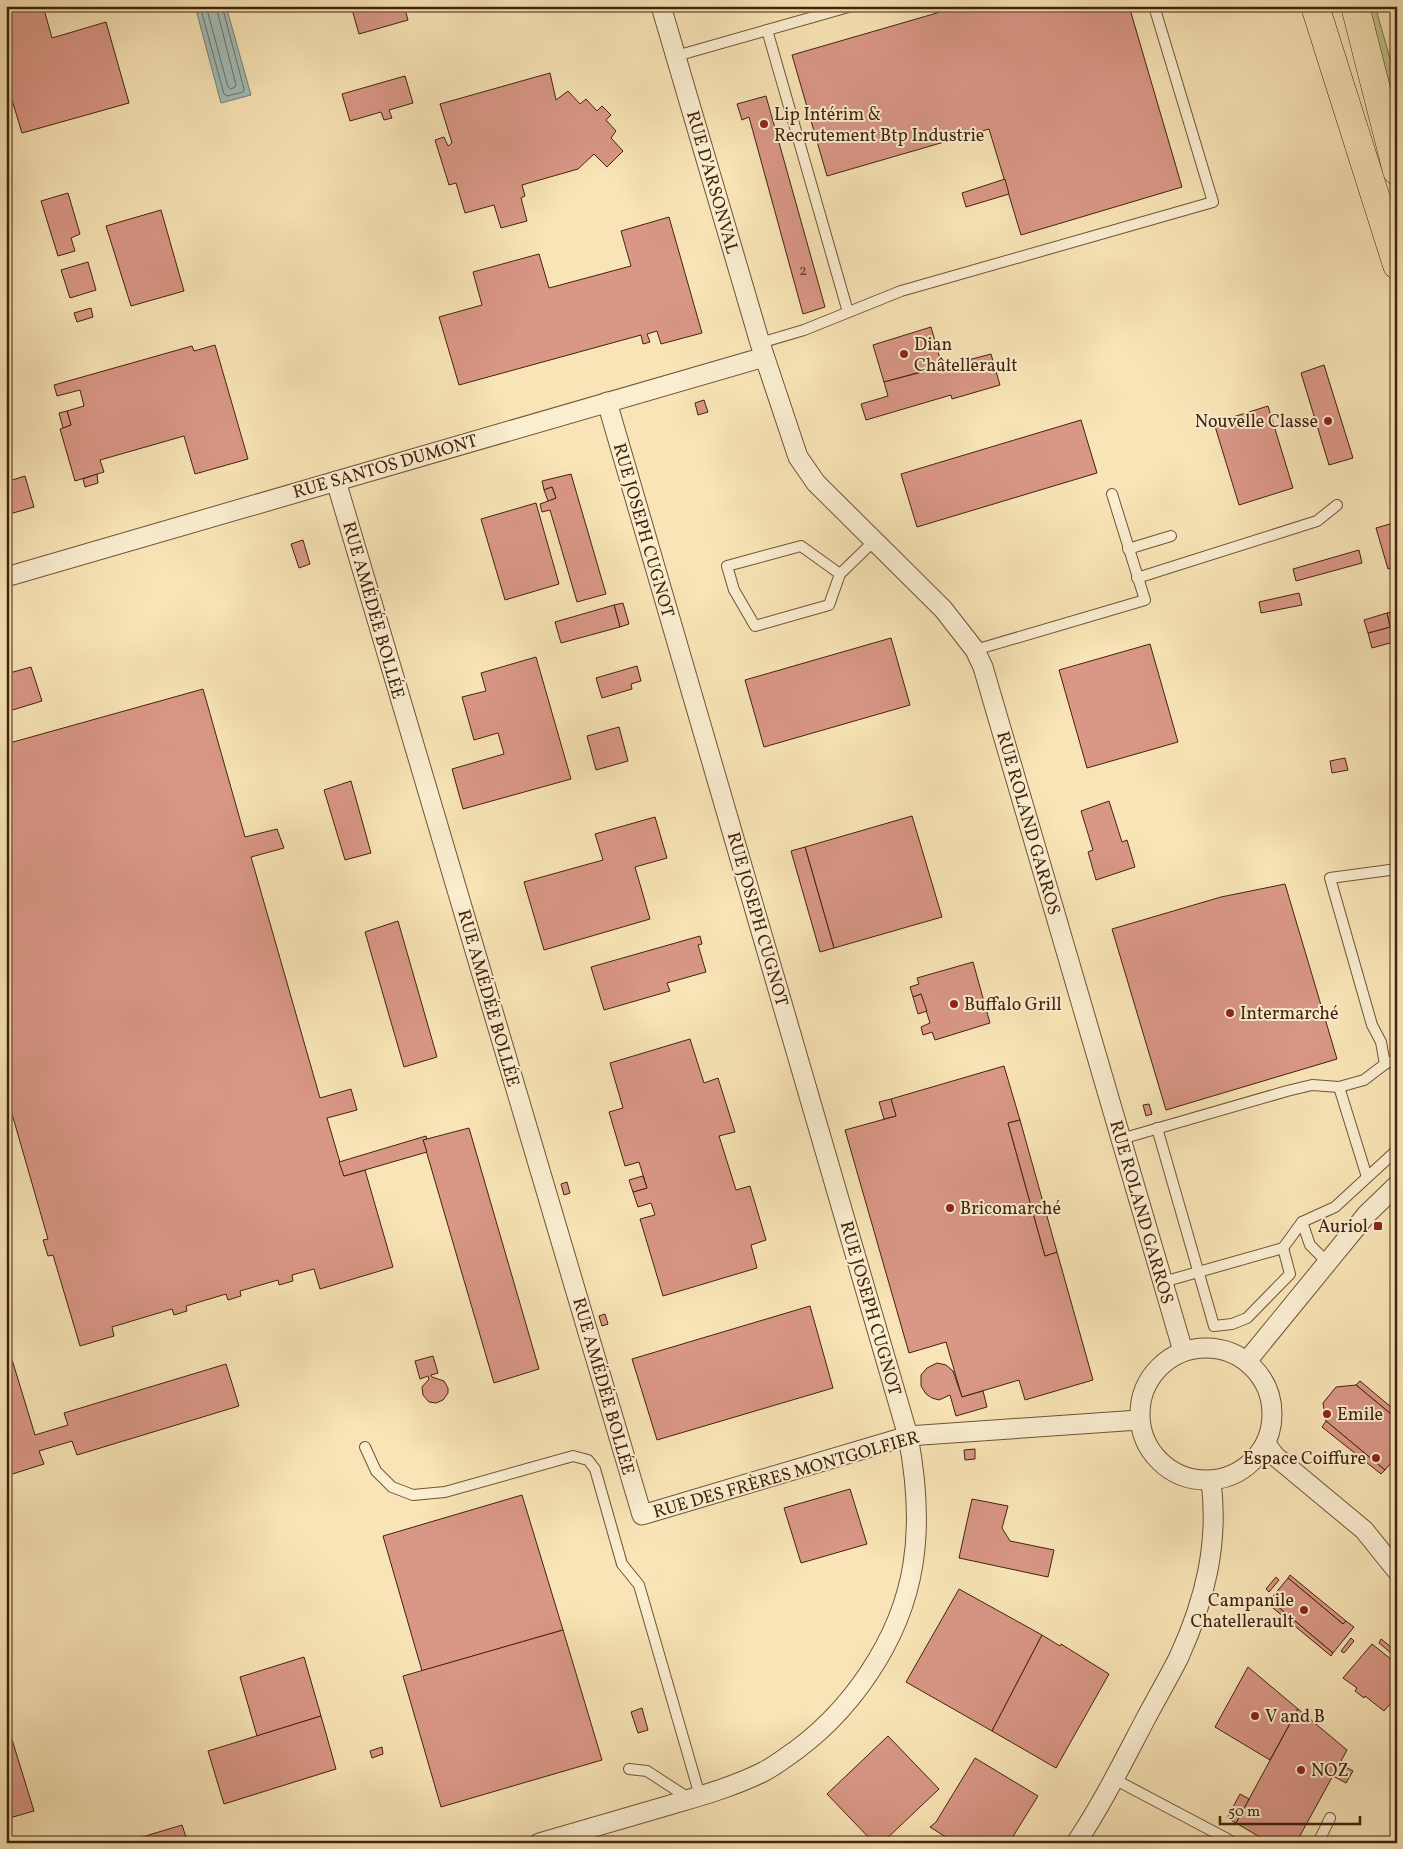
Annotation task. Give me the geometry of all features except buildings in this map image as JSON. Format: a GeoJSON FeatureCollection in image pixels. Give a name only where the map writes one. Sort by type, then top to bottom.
{"type":"FeatureCollection","features":[{"type":"Feature","properties":{"kind":"main road"},"geometry":{"type":"LineString","coordinates":[[1315,6],[1397,265]]}},
{"type":"Feature","properties":{"kind":"main road"},"geometry":{"type":"LineString","coordinates":[[1355,6],[1397,171]]}},
{"type":"Feature","properties":{"kind":"street","name":"RUE D'ARSONVAL"},"geometry":{"type":"LineString","coordinates":[[661,6],[762,350]]}},
{"type":"Feature","properties":{"kind":"street","name":"RUE SANTOS DUMONT"},"geometry":{"type":"LineString","coordinates":[[6,577],[607,402],[762,350]]}},
{"type":"Feature","properties":{"kind":"street","name":"RUE ROLAND GARROS"},"geometry":{"type":"LineString","coordinates":[[762,350],[798,457],[816,483],[943,609],[975,650],[983,667],[1183,1351]]}},
{"type":"Feature","properties":{"kind":"street","name":"RUE JOSEPH CUGNOT"},"geometry":{"type":"LineString","coordinates":[[539,1843],[695,1797],[764,1772],[804,1745],[841,1711],[875,1665],[900,1613],[913,1565],[918,1514],[916,1475],[908,1436],[607,402]]}},
{"type":"Feature","properties":{"kind":"street","name":"RUE AMÉDÉE BOLLÉE"},"geometry":{"type":"LineString","coordinates":[[336,481],[642,1515]]}},
{"type":"Feature","properties":{"kind":"street"},"geometry":{"type":"LineString","coordinates":[[1247,1361],[1367,1214],[1397,1185]]}},
{"type":"Feature","properties":{"kind":"street"},"geometry":{"type":"LineString","coordinates":[[1205,1347],[1227,1350],[1247,1361],[1260,1374],[1269,1390],[1273,1408],[1272,1426],[1266,1444],[1252,1462],[1233,1475],[1211,1481],[1190,1479],[1171,1471],[1155,1458],[1144,1440],[1139,1420],[1141,1398],[1150,1378],[1164,1362],[1183,1351],[1205,1347]]}},
{"type":"Feature","properties":{"kind":"street","name":"RUE DES FRÈRES MONTGOLFIER"},"geometry":{"type":"LineString","coordinates":[[642,1515],[908,1436],[1139,1420]]}},
{"type":"Feature","properties":{"kind":"street"},"geometry":{"type":"LineString","coordinates":[[1266,1444],[1275,1456],[1364,1530],[1397,1571]]}},
{"type":"Feature","properties":{"kind":"street"},"geometry":{"type":"LineString","coordinates":[[1076,1843],[1114,1779],[1178,1658],[1195,1618],[1207,1580],[1214,1535],[1214,1503],[1211,1481]]}},
{"type":"Feature","properties":{"kind":"lane"},"geometry":{"type":"LineString","coordinates":[[676,56],[852,6]]}},
{"type":"Feature","properties":{"kind":"lane"},"geometry":{"type":"LineString","coordinates":[[762,350],[804,330],[901,291],[1212,202],[1154,6]]}},
{"type":"Feature","properties":{"kind":"lane"},"geometry":{"type":"LineString","coordinates":[[767,30],[848,312]]}},
{"type":"Feature","properties":{"kind":"lane"},"geometry":{"type":"LineString","coordinates":[[975,650],[1145,600],[1112,494]]}},
{"type":"Feature","properties":{"kind":"lane"},"geometry":{"type":"LineString","coordinates":[[1137,578],[1317,521],[1337,505]]}},
{"type":"Feature","properties":{"kind":"lane"},"geometry":{"type":"LineString","coordinates":[[1128,549],[1171,536]]}},
{"type":"Feature","properties":{"kind":"lane"},"geometry":{"type":"LineString","coordinates":[[840,574],[801,546],[728,566],[734,590],[755,626],[829,605],[840,574],[874,541]]}},
{"type":"Feature","properties":{"kind":"lane"},"geometry":{"type":"LineString","coordinates":[[1385,1064],[1381,1042],[1372,1025],[1330,878],[1397,869]]}},
{"type":"Feature","properties":{"kind":"lane"},"geometry":{"type":"LineString","coordinates":[[1121,1139],[1303,1087],[1312,1085],[1339,1087],[1364,1080],[1385,1064],[1397,1059]]}},
{"type":"Feature","properties":{"kind":"lane"},"geometry":{"type":"LineString","coordinates":[[1339,1087],[1367,1177]]}},
{"type":"Feature","properties":{"kind":"lane"},"geometry":{"type":"LineString","coordinates":[[1157,1128],[1214,1326],[1232,1324],[1247,1318],[1290,1274],[1283,1248]]}},
{"type":"Feature","properties":{"kind":"lane"},"geometry":{"type":"LineString","coordinates":[[1163,1282],[1283,1248],[1302,1222],[1335,1207],[1397,1150]]}},
{"type":"Feature","properties":{"kind":"lane"},"geometry":{"type":"LineString","coordinates":[[1302,1222],[1310,1245],[1327,1262]]}},
{"type":"Feature","properties":{"kind":"lane"},"geometry":{"type":"LineString","coordinates":[[365,1447],[376,1472],[392,1487],[413,1495],[444,1492],[573,1456],[588,1460],[595,1469],[622,1564],[639,1585],[695,1797]]}},
{"type":"Feature","properties":{"kind":"lane"},"geometry":{"type":"LineString","coordinates":[[629,1769],[647,1771],[695,1797]]}},
{"type":"Feature","properties":{"kind":"lane"},"geometry":{"type":"LineString","coordinates":[[1114,1779],[1235,1843]]}},
{"type":"Feature","properties":{"kind":"lane"},"geometry":{"type":"LineString","coordinates":[[1318,1843],[1330,1818]]}},
{"type":"Feature","properties":{"kind":"shaded area"},"geometry":{"type":"Polygon","coordinates":[[[1365,6],[1375,6],[1397,83],[1397,129],[1365,6]]]}},
{"type":"Feature","properties":{"kind":"water"},"geometry":{"type":"Polygon","coordinates":[[[195,6],[226,6],[251,95],[221,103],[195,6]]]}},
{"type":"Feature","properties":{"kind":"place","name":"Lip Intérim & Recrutement Btp Industrie"},"geometry":{"type":"Point","coordinates":[764,124]}},
{"type":"Feature","properties":{"kind":"place","name":"Dian Châtellerault"},"geometry":{"type":"Point","coordinates":[904,354]}},
{"type":"Feature","properties":{"kind":"place","name":"Nouvelle Classe"},"geometry":{"type":"Point","coordinates":[1328,421]}},
{"type":"Feature","properties":{"kind":"place","name":"Buffalo Grill"},"geometry":{"type":"Point","coordinates":[954,1004]}},
{"type":"Feature","properties":{"kind":"place","name":"Intermarché"},"geometry":{"type":"Point","coordinates":[1230,1013]}},
{"type":"Feature","properties":{"kind":"place","name":"Bricomarché"},"geometry":{"type":"Point","coordinates":[950,1208]}},
{"type":"Feature","properties":{"kind":"place","name":"Auriol"},"geometry":{"type":"Point","coordinates":[1378,1226]}},
{"type":"Feature","properties":{"kind":"place","name":"Emile"},"geometry":{"type":"Point","coordinates":[1327,1414]}},
{"type":"Feature","properties":{"kind":"place","name":"Espace Coiffure"},"geometry":{"type":"Point","coordinates":[1376,1458]}},
{"type":"Feature","properties":{"kind":"place","name":"Campanile Chatellerault"},"geometry":{"type":"Point","coordinates":[1304,1610]}},
{"type":"Feature","properties":{"kind":"place","name":"V and B"},"geometry":{"type":"Point","coordinates":[1255,1716]}},
{"type":"Feature","properties":{"kind":"place","name":"NOZ"},"geometry":{"type":"Point","coordinates":[1301,1770]}}]}
